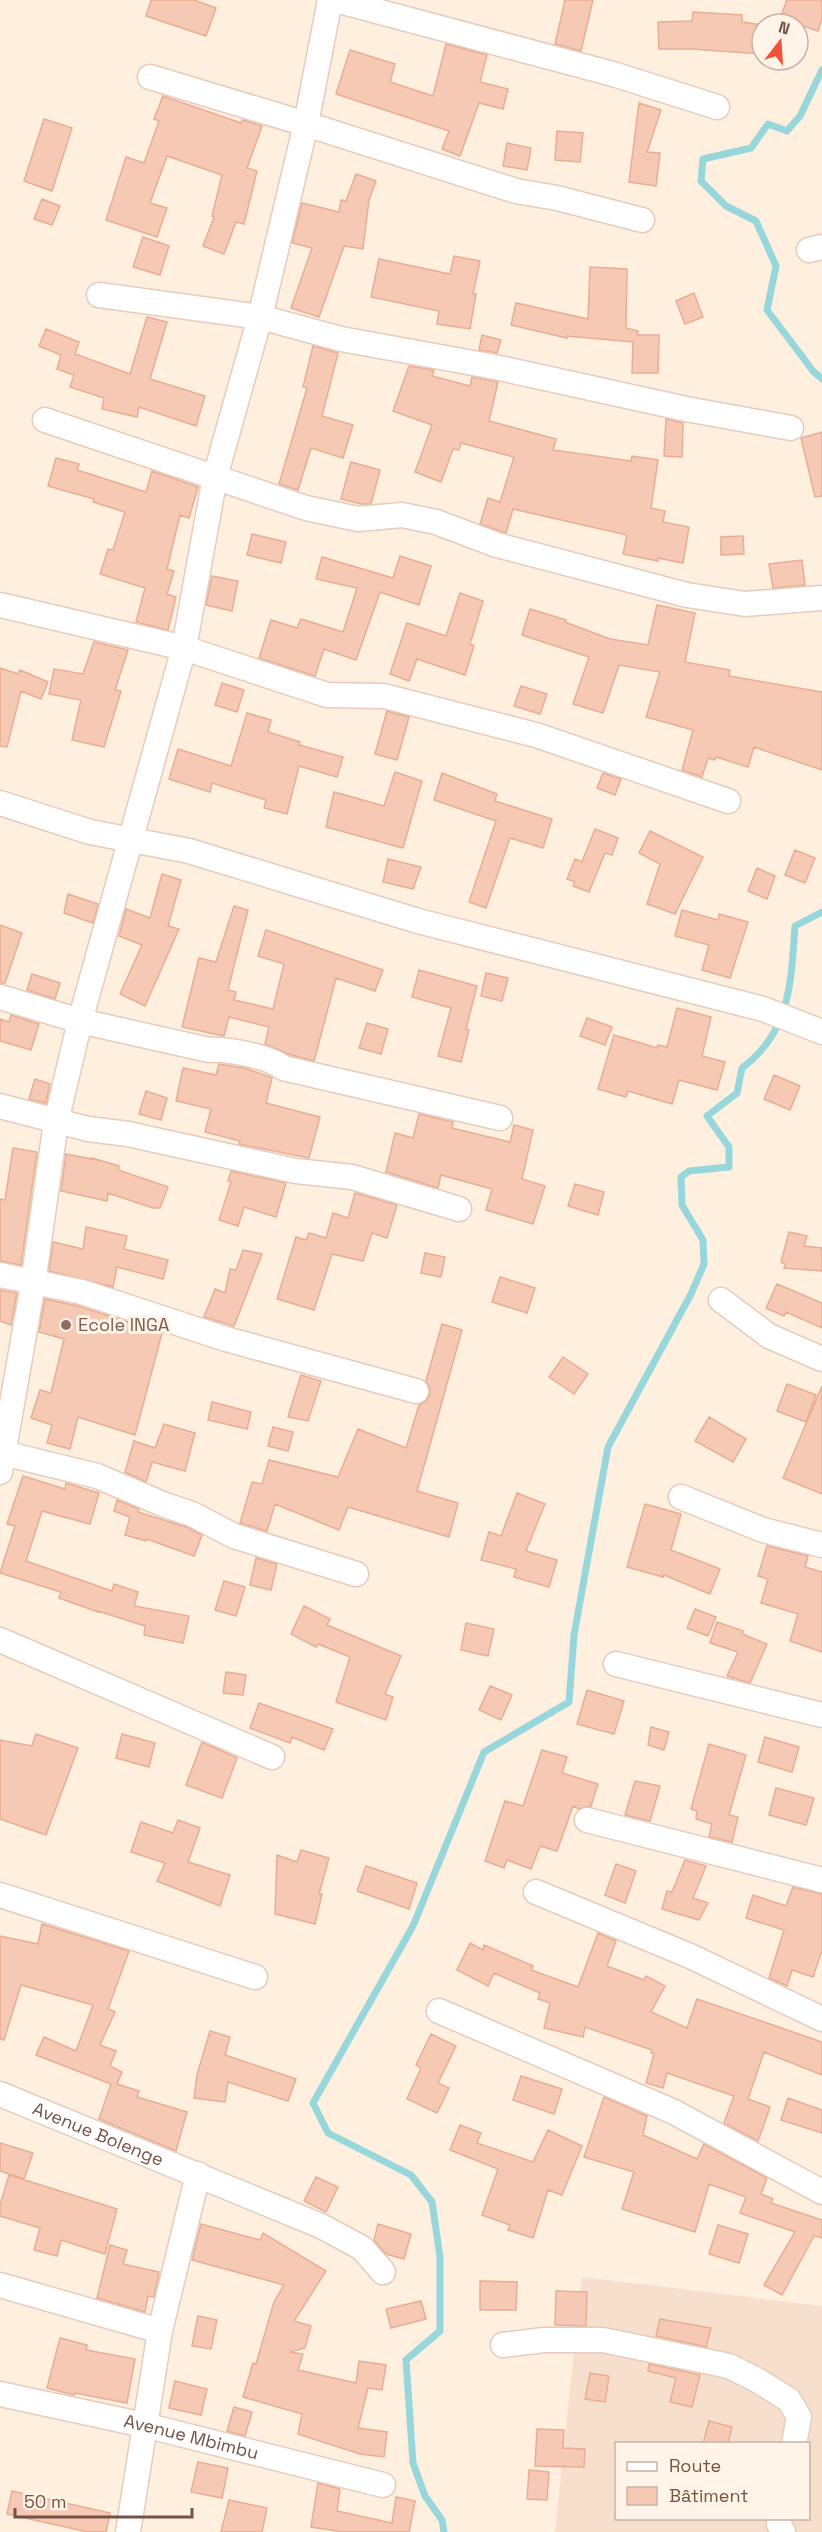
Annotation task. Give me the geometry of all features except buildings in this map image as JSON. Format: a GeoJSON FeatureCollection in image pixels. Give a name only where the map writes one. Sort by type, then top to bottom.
{"type":"FeatureCollection","features":[{"type":"Feature","properties":{"kind":"street"},"geometry":{"type":"LineString","coordinates":[[330,0],[306,124],[260,317],[215,477],[184,648],[80,1021],[56,1122],[33,1284],[2,1462],[97,1476],[192,1514],[234,1536],[356,1574]]}},
{"type":"Feature","properties":{"kind":"street"},"geometry":{"type":"LineString","coordinates":[[335,0],[613,74],[717,107]]}},
{"type":"Feature","properties":{"kind":"street"},"geometry":{"type":"LineString","coordinates":[[150,77],[506,188],[642,220]]}},
{"type":"Feature","properties":{"kind":"street"},"geometry":{"type":"LineString","coordinates":[[99,295],[260,317],[341,339],[495,367],[686,410],[791,428]]}},
{"type":"Feature","properties":{"kind":"street"},"geometry":{"type":"LineString","coordinates":[[45,420],[306,508],[358,519],[402,515],[436,522],[497,545],[687,595],[745,604],[822,598]]}},
{"type":"Feature","properties":{"kind":"street"},"geometry":{"type":"LineString","coordinates":[[0,605],[184,648],[327,695],[384,696],[536,735],[728,801]]}},
{"type":"Feature","properties":{"kind":"street"},"geometry":{"type":"LineString","coordinates":[[0,803],[90,832],[189,851],[418,921],[763,1009],[822,1032]]}},
{"type":"Feature","properties":{"kind":"street"},"geometry":{"type":"LineString","coordinates":[[0,997],[80,1021],[209,1050],[220,1049],[248,1055],[279,1064],[283,1068],[500,1118]]}},
{"type":"Feature","properties":{"kind":"street"},"geometry":{"type":"LineString","coordinates":[[0,1106],[56,1122],[128,1134],[296,1171],[352,1177],[459,1209]]}},
{"type":"Feature","properties":{"kind":"street"},"geometry":{"type":"LineString","coordinates":[[0,1275],[33,1284],[82,1292],[226,1339],[416,1391]]}},
{"type":"Feature","properties":{"kind":"street"},"geometry":{"type":"LineString","coordinates":[[721,1300],[769,1336],[822,1359]]}},
{"type":"Feature","properties":{"kind":"street"},"geometry":{"type":"LineString","coordinates":[[681,1497],[763,1530],[822,1545]]}},
{"type":"Feature","properties":{"kind":"street"},"geometry":{"type":"LineString","coordinates":[[0,1640],[272,1757]]}},
{"type":"Feature","properties":{"kind":"street"},"geometry":{"type":"LineString","coordinates":[[616,1664],[822,1715]]}},
{"type":"Feature","properties":{"kind":"street"},"geometry":{"type":"LineString","coordinates":[[587,1820],[822,1880]]}},
{"type":"Feature","properties":{"kind":"street"},"geometry":{"type":"LineString","coordinates":[[536,1892],[690,1956],[822,2019]]}},
{"type":"Feature","properties":{"kind":"street"},"geometry":{"type":"LineString","coordinates":[[0,1895],[255,1977]]}},
{"type":"Feature","properties":{"kind":"street"},"geometry":{"type":"LineString","coordinates":[[439,2011],[674,2112],[822,2192]]}},
{"type":"Feature","properties":{"kind":"street","name":"Avenue Bolenge"},"geometry":{"type":"LineString","coordinates":[[0,2094],[321,2226],[362,2248],[383,2272]]}},
{"type":"Feature","properties":{"kind":"street"},"geometry":{"type":"LineString","coordinates":[[128,2532],[160,2331],[198,2174]]}},
{"type":"Feature","properties":{"kind":"street"},"geometry":{"type":"LineString","coordinates":[[0,2285],[160,2331]]}},
{"type":"Feature","properties":{"kind":"street"},"geometry":{"type":"LineString","coordinates":[[502,2345],[544,2340],[603,2340],[729,2366],[789,2400],[799,2417],[794,2442]]}},
{"type":"Feature","properties":{"kind":"street","name":"Avenue Mbimbu"},"geometry":{"type":"LineString","coordinates":[[0,2394],[144,2425],[383,2485]]}},
{"type":"Feature","properties":{"kind":"shaded area"},"geometry":{"type":"Polygon","coordinates":[[[582,2277],[822,2306],[822,2532],[555,2532],[582,2277]]]}},
{"type":"Feature","properties":{"kind":"waterway"},"geometry":{"type":"LineString","coordinates":[[822,70],[800,116],[787,131],[768,124],[751,148],[703,159],[701,181],[726,206],[756,221],[776,266],[767,310],[813,371],[822,379]]}},
{"type":"Feature","properties":{"kind":"waterway"},"geometry":{"type":"LineString","coordinates":[[444,2532],[442,2520],[425,2496],[413,2463],[406,2360],[440,2331],[440,2257],[432,2202],[411,2175],[328,2133],[313,2103],[413,1926],[484,1752],[569,1702],[574,1635],[608,1447],[691,1294],[704,1264],[703,1240],[682,1205],[681,1177],[689,1171],[729,1167],[729,1147],[707,1116],[737,1093],[742,1068],[758,1054],[779,1022],[789,986],[795,926],[822,912]]}},
{"type":"Feature","properties":{"kind":"place","name":"Ecole INGA"},"geometry":{"type":"Point","coordinates":[66,1325]}}]}
